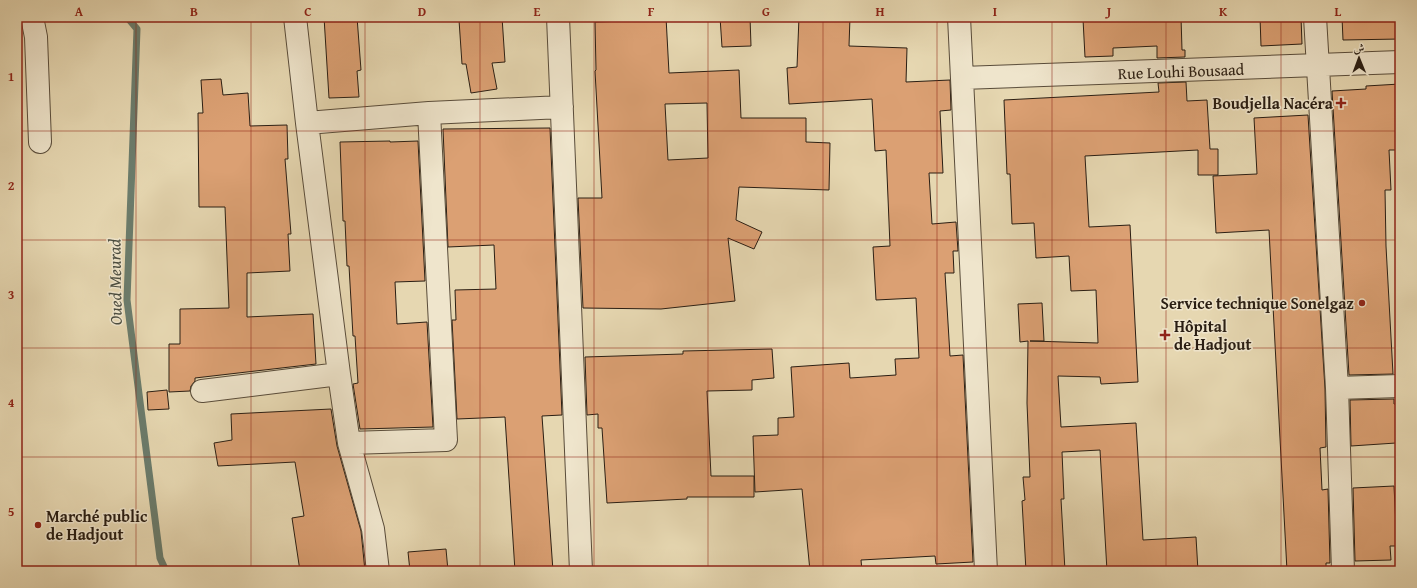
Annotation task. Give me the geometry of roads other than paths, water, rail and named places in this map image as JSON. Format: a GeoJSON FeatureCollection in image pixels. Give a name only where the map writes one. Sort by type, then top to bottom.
{"type":"FeatureCollection","features":[{"type":"Feature","properties":{"kind":"street"},"geometry":{"type":"LineString","coordinates":[[32,17],[36,37],[40,142]]}},
{"type":"Feature","properties":{"kind":"street"},"geometry":{"type":"LineString","coordinates":[[295,17],[307,123],[349,443],[372,529],[378,571]]}},
{"type":"Feature","properties":{"kind":"street"},"geometry":{"type":"LineString","coordinates":[[558,17],[581,571]]}},
{"type":"Feature","properties":{"kind":"street"},"geometry":{"type":"LineString","coordinates":[[959,17],[986,571]]}},
{"type":"Feature","properties":{"kind":"street"},"geometry":{"type":"LineString","coordinates":[[1315,17],[1337,388],[1343,571]]}},
{"type":"Feature","properties":{"kind":"street","name":"Rue Louhi Bousaad"},"geometry":{"type":"LineString","coordinates":[[962,78],[1400,62]]}},
{"type":"Feature","properties":{"kind":"street"},"geometry":{"type":"LineString","coordinates":[[307,123],[429,113],[562,107]]}},
{"type":"Feature","properties":{"kind":"street"},"geometry":{"type":"LineString","coordinates":[[349,443],[446,440],[429,113]]}},
{"type":"Feature","properties":{"kind":"street"},"geometry":{"type":"LineString","coordinates":[[202,391],[339,374]]}},
{"type":"Feature","properties":{"kind":"street"},"geometry":{"type":"LineString","coordinates":[[1337,388],[1400,386]]}},
{"type":"Feature","properties":{"kind":"waterway","name":"Oued Meurad"},"geometry":{"type":"LineString","coordinates":[[127,17],[137,29],[127,300],[160,558],[166,571]]}},
{"type":"Feature","properties":{"kind":"place","name":"Boudjella Nacéra"},"geometry":{"type":"Point","coordinates":[1341,103]}},
{"type":"Feature","properties":{"kind":"place","name":"Service technique Sonelgaz"},"geometry":{"type":"Point","coordinates":[1362,303]}},
{"type":"Feature","properties":{"kind":"place","name":"Hôpital de Hadjout"},"geometry":{"type":"Point","coordinates":[1165,335]}},
{"type":"Feature","properties":{"kind":"place","name":"Marché public de Hadjout"},"geometry":{"type":"Point","coordinates":[38,525]}}]}
